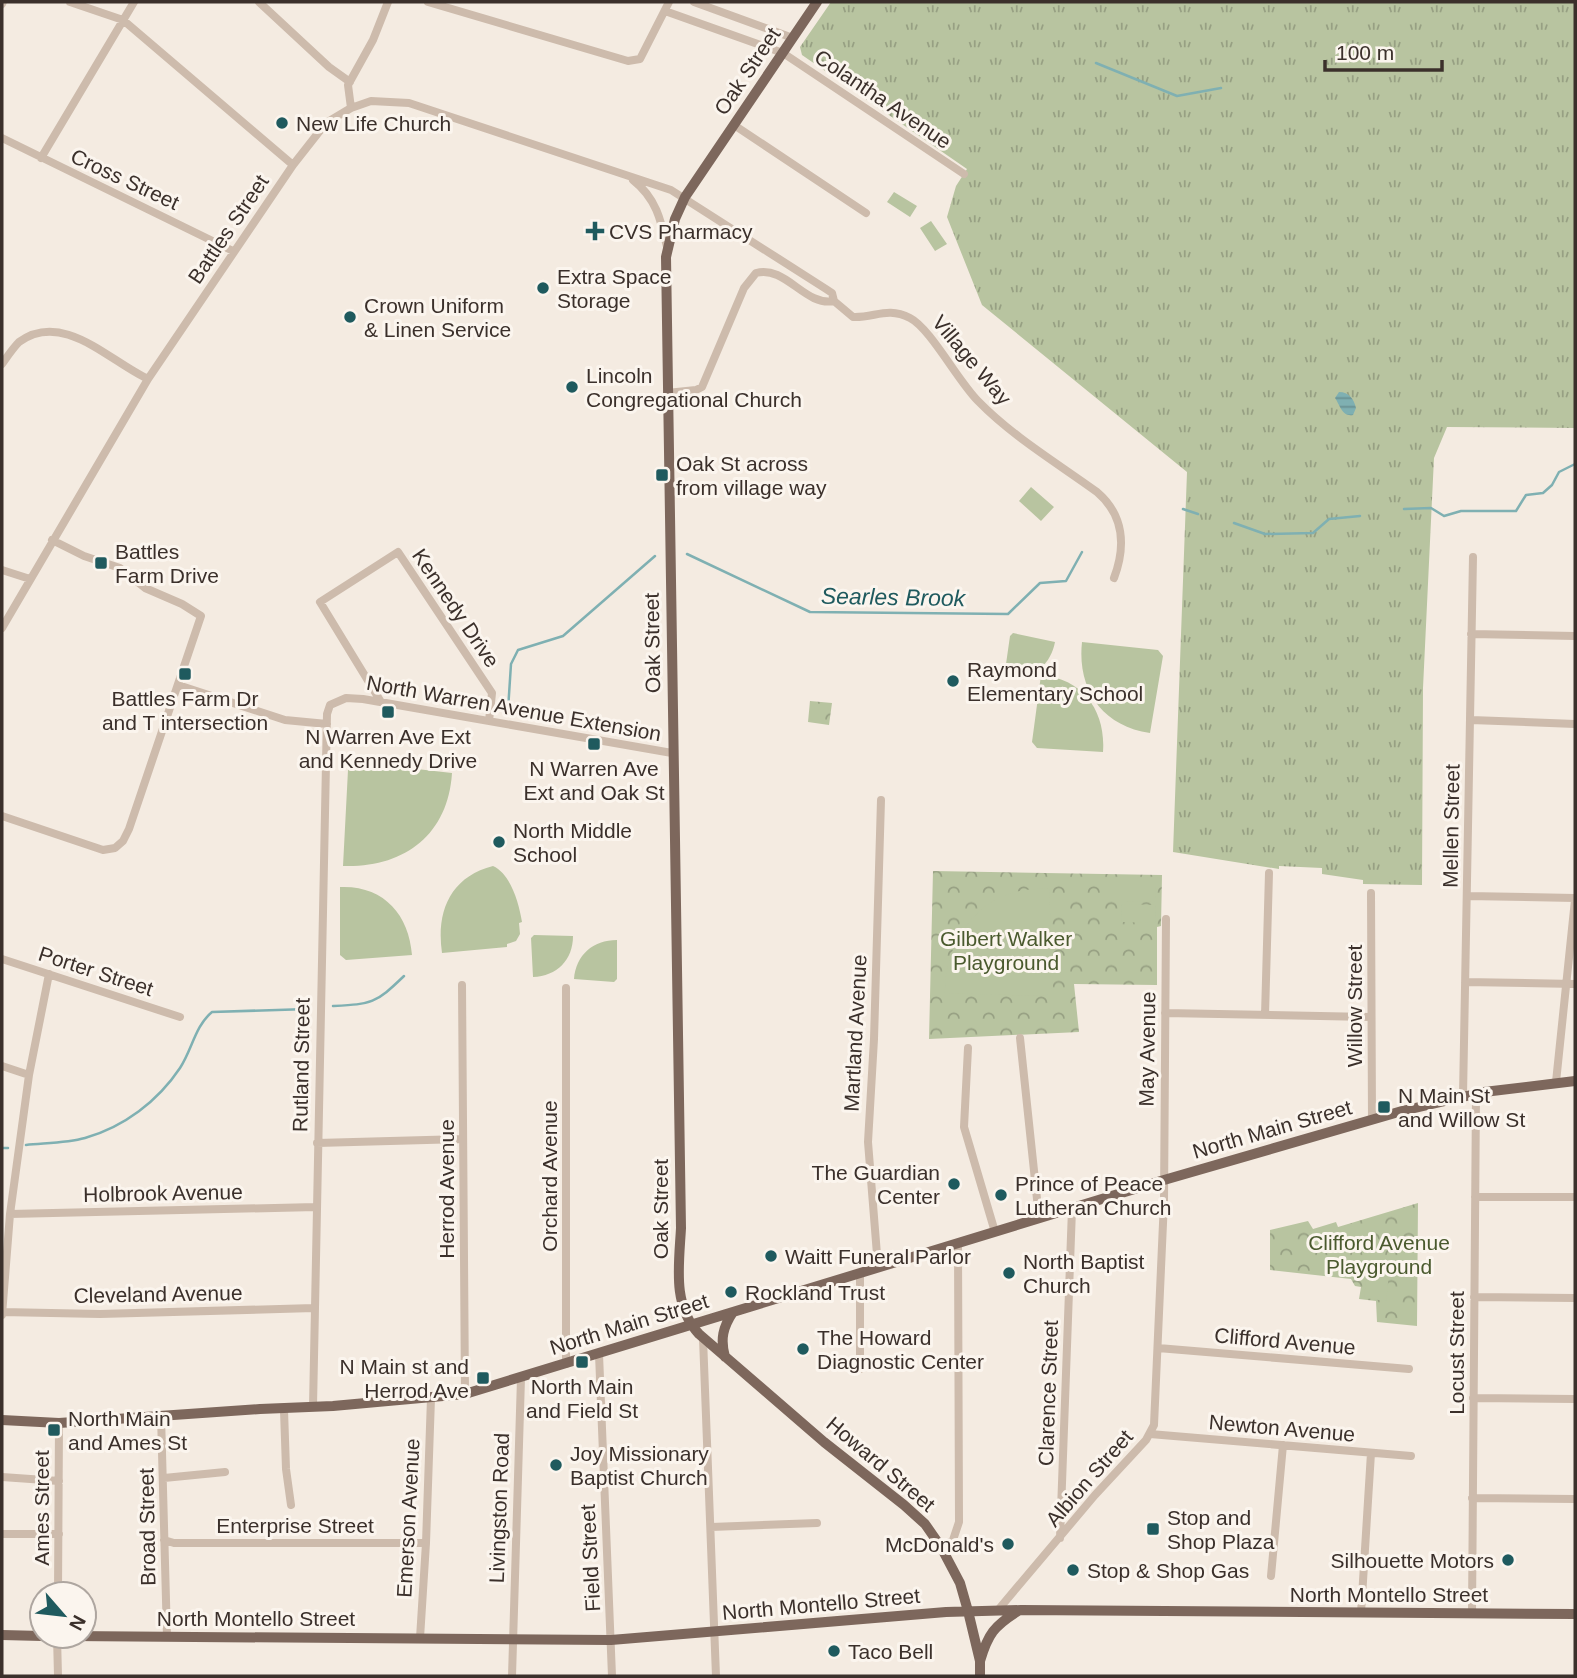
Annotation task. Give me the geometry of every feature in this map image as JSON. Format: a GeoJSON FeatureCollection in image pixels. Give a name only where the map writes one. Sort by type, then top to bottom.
{"type":"FeatureCollection","features":[{"type":"Feature","properties":{"kind":"main road","name":"Oak Street"},"geometry":{"type":"LineString","coordinates":[[690,1325],[683,1309],[680,1288],[681,1200],[672,753],[667,250],[675,219],[685,197],[817,2]]}},
{"type":"Feature","properties":{"kind":"main road","name":"North Main Street"},"geometry":{"type":"LineString","coordinates":[[2,1420],[59,1423],[260,1409],[284,1410],[466,1394],[1164,1180],[1372,1120],[1463,1096],[1575,1081]]}},
{"type":"Feature","properties":{"kind":"main road"},"geometry":{"type":"LineString","coordinates":[[725,1357],[722,1337],[726,1322],[733,1312]]}},
{"type":"Feature","properties":{"kind":"main road","name":"Howard Street"},"geometry":{"type":"LineString","coordinates":[[690,1325],[824,1442],[925,1524],[955,1572],[968,1611],[981,1676]]}},
{"type":"Feature","properties":{"kind":"main road","name":"North Montello Street"},"geometry":{"type":"LineString","coordinates":[[98,1636],[611,1640],[998,1610],[1575,1614]]}},
{"type":"Feature","properties":{"kind":"main road"},"geometry":{"type":"LineString","coordinates":[[979,1661],[991,1632],[1000,1622],[1021,1610]]}},
{"type":"Feature","properties":{"kind":"main road"},"geometry":{"type":"LineString","coordinates":[[2,1635],[28,1636]]}},
{"type":"Feature","properties":{"kind":"street"},"geometry":{"type":"LineString","coordinates":[[69,2],[123,20],[293,165]]}},
{"type":"Feature","properties":{"kind":"street"},"geometry":{"type":"LineString","coordinates":[[41,158],[134,2]]}},
{"type":"Feature","properties":{"kind":"street"},"geometry":{"type":"LineString","coordinates":[[351,108],[347,93],[349,82],[373,40],[388,2]]}},
{"type":"Feature","properties":{"kind":"street"},"geometry":{"type":"LineString","coordinates":[[428,2],[628,61],[640,59],[669,2]]}},
{"type":"Feature","properties":{"kind":"street"},"geometry":{"type":"LineString","coordinates":[[694,2],[793,38]]}},
{"type":"Feature","properties":{"kind":"street"},"geometry":{"type":"LineString","coordinates":[[265,4],[329,67],[349,82]]}},
{"type":"Feature","properties":{"kind":"street","name":"Colantha Avenue"},"geometry":{"type":"LineString","coordinates":[[665,11],[783,53],[964,174]]}},
{"type":"Feature","properties":{"kind":"street","name":"Battles Street"},"geometry":{"type":"LineString","coordinates":[[2,628],[148,379],[233,251],[326,123],[351,108],[371,101],[409,103],[671,190],[832,293],[834,301]]}},
{"type":"Feature","properties":{"kind":"street"},"geometry":{"type":"LineString","coordinates":[[734,125],[866,213]]}},
{"type":"Feature","properties":{"kind":"street","name":"Cross Street"},"geometry":{"type":"LineString","coordinates":[[2,138],[233,251]]}},
{"type":"Feature","properties":{"kind":"street","name":"Battles Street"},"geometry":{"type":"LineString","coordinates":[[625,175],[644,189],[656,205],[667,250]]}},
{"type":"Feature","properties":{"kind":"street","name":"Village Way"},"geometry":{"type":"LineString","coordinates":[[667,393],[702,387],[747,282],[756,273],[773,272],[817,299],[834,301],[853,317],[886,312],[900,313],[915,320],[925,330],[961,382],[993,416],[1101,495],[1115,514],[1122,538],[1121,559],[1114,578]]}},
{"type":"Feature","properties":{"kind":"street"},"geometry":{"type":"LineString","coordinates":[[2,363],[18,343],[41,331],[66,333],[148,379]]}},
{"type":"Feature","properties":{"kind":"street"},"geometry":{"type":"LineString","coordinates":[[2,816],[103,850],[115,848],[123,841],[201,616],[182,604],[145,588],[120,568],[84,556],[52,540]]}},
{"type":"Feature","properties":{"kind":"street","name":"Kennedy Drive"},"geometry":{"type":"LineString","coordinates":[[381,702],[320,602],[398,552],[492,693],[489,721]]}},
{"type":"Feature","properties":{"kind":"street","name":"Mellen Street"},"geometry":{"type":"LineString","coordinates":[[1463,1096],[1473,556]]}},
{"type":"Feature","properties":{"kind":"street"},"geometry":{"type":"LineString","coordinates":[[2,570],[30,579]]}},
{"type":"Feature","properties":{"kind":"street"},"geometry":{"type":"LineString","coordinates":[[1471,634],[1575,636]]}},
{"type":"Feature","properties":{"kind":"street"},"geometry":{"type":"LineString","coordinates":[[178,685],[285,720],[327,724]]}},
{"type":"Feature","properties":{"kind":"street","name":"North Warren Avenue Extension"},"geometry":{"type":"LineString","coordinates":[[327,724],[330,705],[337,700],[363,699],[672,753]]}},
{"type":"Feature","properties":{"kind":"street"},"geometry":{"type":"LineString","coordinates":[[1471,720],[1575,724]]}},
{"type":"Feature","properties":{"kind":"street","name":"Rutland Street"},"geometry":{"type":"LineString","coordinates":[[313,1407],[327,724]]}},
{"type":"Feature","properties":{"kind":"street","name":"Martland Avenue"},"geometry":{"type":"LineString","coordinates":[[878,1267],[868,1142],[881,800]]}},
{"type":"Feature","properties":{"kind":"street"},"geometry":{"type":"LineString","coordinates":[[1265,1015],[1269,873]]}},
{"type":"Feature","properties":{"kind":"street","name":"Willow Street"},"geometry":{"type":"LineString","coordinates":[[1371,892],[1372,1120]]}},
{"type":"Feature","properties":{"kind":"street"},"geometry":{"type":"LineString","coordinates":[[1466,896],[1575,899],[1570,984],[1556,1082]]}},
{"type":"Feature","properties":{"kind":"street","name":"May Avenue"},"geometry":{"type":"LineString","coordinates":[[1164,1180],[1166,919]]}},
{"type":"Feature","properties":{"kind":"street","name":"Porter Street"},"geometry":{"type":"LineString","coordinates":[[2,959],[180,1017]]}},
{"type":"Feature","properties":{"kind":"street"},"geometry":{"type":"LineString","coordinates":[[2,1314],[10,1213],[29,1074],[49,974]]}},
{"type":"Feature","properties":{"kind":"street"},"geometry":{"type":"LineString","coordinates":[[1465,982],[1570,984]]}},
{"type":"Feature","properties":{"kind":"street","name":"Herrod Avenue"},"geometry":{"type":"LineString","coordinates":[[462,985],[466,1394]]}},
{"type":"Feature","properties":{"kind":"street","name":"Orchard Avenue"},"geometry":{"type":"LineString","coordinates":[[566,988],[566,1364]]}},
{"type":"Feature","properties":{"kind":"street"},"geometry":{"type":"LineString","coordinates":[[1165,1013],[1370,1017]]}},
{"type":"Feature","properties":{"kind":"street"},"geometry":{"type":"LineString","coordinates":[[1020,1038],[1039,1218]]}},
{"type":"Feature","properties":{"kind":"street"},"geometry":{"type":"LineString","coordinates":[[968,1048],[964,1127],[995,1232]]}},
{"type":"Feature","properties":{"kind":"street"},"geometry":{"type":"LineString","coordinates":[[2,1066],[29,1074]]}},
{"type":"Feature","properties":{"kind":"street","name":"Locust Street"},"geometry":{"type":"LineString","coordinates":[[1472,1613],[1476,1094]]}},
{"type":"Feature","properties":{"kind":"street"},"geometry":{"type":"LineString","coordinates":[[317,1143],[463,1139]]}},
{"type":"Feature","properties":{"kind":"street","name":"Albion Street"},"geometry":{"type":"LineString","coordinates":[[998,1610],[1150,1434],[1155,1420],[1164,1180]]}},
{"type":"Feature","properties":{"kind":"street"},"geometry":{"type":"LineString","coordinates":[[1475,1197],[1575,1197]]}},
{"type":"Feature","properties":{"kind":"street","name":"Holbrook Avenue"},"geometry":{"type":"LineString","coordinates":[[10,1213],[316,1208]]}},
{"type":"Feature","properties":{"kind":"street","name":"Clarence Street"},"geometry":{"type":"LineString","coordinates":[[1060,1538],[1072,1209]]}},
{"type":"Feature","properties":{"kind":"street"},"geometry":{"type":"LineString","coordinates":[[941,1547],[953,1539],[959,1522],[958,1243]]}},
{"type":"Feature","properties":{"kind":"street"},"geometry":{"type":"LineString","coordinates":[[860,1273],[860,1369]]}},
{"type":"Feature","properties":{"kind":"street"},"geometry":{"type":"LineString","coordinates":[[1474,1297],[1575,1298]]}},
{"type":"Feature","properties":{"kind":"street","name":"Cleveland Avenue"},"geometry":{"type":"LineString","coordinates":[[2,1314],[314,1308]]}},
{"type":"Feature","properties":{"kind":"street"},"geometry":{"type":"LineString","coordinates":[[702,1338],[716,1676]]}},
{"type":"Feature","properties":{"kind":"street","name":"Clifford Avenue"},"geometry":{"type":"LineString","coordinates":[[1157,1348],[1409,1369]]}},
{"type":"Feature","properties":{"kind":"street","name":"Field Street"},"geometry":{"type":"LineString","coordinates":[[599,1353],[612,1676]]}},
{"type":"Feature","properties":{"kind":"street","name":"Livingston Road"},"geometry":{"type":"LineString","coordinates":[[512,1640],[521,1378]]}},
{"type":"Feature","properties":{"kind":"street","name":"Emerson Avenue"},"geometry":{"type":"LineString","coordinates":[[420,1638],[431,1398]]}},
{"type":"Feature","properties":{"kind":"street"},"geometry":{"type":"LineString","coordinates":[[1473,1398],[1575,1399]]}},
{"type":"Feature","properties":{"kind":"street"},"geometry":{"type":"LineString","coordinates":[[284,1410],[286,1469],[291,1505]]}},
{"type":"Feature","properties":{"kind":"street","name":"Broad Street"},"geometry":{"type":"LineString","coordinates":[[162,1415],[167,1637]]}},
{"type":"Feature","properties":{"kind":"street","name":"Ames Street"},"geometry":{"type":"LineString","coordinates":[[58,1580],[59,1423]]}},
{"type":"Feature","properties":{"kind":"street","name":"Newton Avenue"},"geometry":{"type":"LineString","coordinates":[[1150,1434],[1411,1457]]}},
{"type":"Feature","properties":{"kind":"street"},"geometry":{"type":"LineString","coordinates":[[1271,1576],[1283,1445]]}},
{"type":"Feature","properties":{"kind":"street"},"geometry":{"type":"LineString","coordinates":[[1361,1613],[1371,1453]]}},
{"type":"Feature","properties":{"kind":"street"},"geometry":{"type":"LineString","coordinates":[[164,1478],[225,1472]]}},
{"type":"Feature","properties":{"kind":"street"},"geometry":{"type":"LineString","coordinates":[[2,1477],[59,1481]]}},
{"type":"Feature","properties":{"kind":"street"},"geometry":{"type":"LineString","coordinates":[[1472,1498],[1575,1499]]}},
{"type":"Feature","properties":{"kind":"street"},"geometry":{"type":"LineString","coordinates":[[710,1527],[817,1523]]}},
{"type":"Feature","properties":{"kind":"street"},"geometry":{"type":"LineString","coordinates":[[2,1534],[59,1534]]}},
{"type":"Feature","properties":{"kind":"street","name":"Enterprise Street"},"geometry":{"type":"LineString","coordinates":[[164,1540],[187,1543],[426,1543]]}},
{"type":"Feature","properties":{"kind":"street"},"geometry":{"type":"LineString","coordinates":[[512,1640],[512,1676]]}},
{"type":"Feature","properties":{"kind":"street"},"geometry":{"type":"LineString","coordinates":[[57,1650],[58,1676]]}},
{"type":"Feature","properties":{"kind":"green space"},"geometry":{"type":"Polygon","coordinates":[[[831,2],[1575,2],[1575,428],[1447,427],[1434,458],[1423,688],[1422,885],[1363,884],[1363,880],[1322,874],[1322,868],[1279,866],[1279,869],[1173,852],[1187,472],[982,305],[947,217],[956,186],[967,169],[802,55],[800,47],[831,2]]]}},
{"type":"Feature","properties":{"kind":"green space"},"geometry":{"type":"Polygon","coordinates":[[[894,192],[917,206],[910,217],[887,202],[894,192]]]}},
{"type":"Feature","properties":{"kind":"green space"},"geometry":{"type":"Polygon","coordinates":[[[931,221],[947,244],[935,251],[920,228],[931,221]]]}},
{"type":"Feature","properties":{"kind":"green space"},"geometry":{"type":"Polygon","coordinates":[[[1031,487],[1054,507],[1041,521],[1019,501],[1031,487]]]}},
{"type":"Feature","properties":{"kind":"green space"},"geometry":{"type":"Polygon","coordinates":[[[1013,633],[1055,642],[1048,659],[1037,671],[1022,677],[1004,678],[1010,636],[1013,633]]]}},
{"type":"Feature","properties":{"kind":"green space"},"geometry":{"type":"Polygon","coordinates":[[[1082,642],[1158,650],[1163,656],[1150,733],[1118,722],[1096,702],[1084,675],[1082,642]]]}},
{"type":"Feature","properties":{"kind":"green space"},"geometry":{"type":"Polygon","coordinates":[[[1041,675],[1069,683],[1089,700],[1101,724],[1103,752],[1037,748],[1032,742],[1041,675]]]}},
{"type":"Feature","properties":{"kind":"green space"},"geometry":{"type":"Polygon","coordinates":[[[810,701],[832,703],[829,725],[808,722],[810,701]]]}},
{"type":"Feature","properties":{"kind":"green space"},"geometry":{"type":"Polygon","coordinates":[[[355,762],[452,773],[449,795],[442,814],[432,831],[418,844],[385,861],[343,866],[348,770],[355,762]]]}},
{"type":"Feature","properties":{"kind":"green space"},"geometry":{"type":"Polygon","coordinates":[[[493,866],[505,876],[516,898],[522,922],[519,923],[520,934],[516,941],[507,944],[507,947],[442,953],[441,924],[449,898],[466,878],[493,866]]]}},
{"type":"Feature","properties":{"kind":"green space","name":"Gilbert Walker Playground"},"geometry":{"type":"Polygon","coordinates":[[[933,871],[1162,875],[1161,926],[1157,927],[1157,985],[1074,984],[1079,1032],[929,1039],[933,871]]]}},
{"type":"Feature","properties":{"kind":"green space"},"geometry":{"type":"Polygon","coordinates":[[[1122,883],[1156,883],[1155,902],[1122,901],[1122,883]]]}},
{"type":"Feature","properties":{"kind":"green space"},"geometry":{"type":"Polygon","coordinates":[[[340,887],[369,891],[391,905],[406,927],[412,955],[346,960],[340,955],[340,887]]]}},
{"type":"Feature","properties":{"kind":"green space"},"geometry":{"type":"Polygon","coordinates":[[[1049,888],[1053,987],[1046,996],[945,993],[954,946],[971,919],[996,899],[1011,893],[1049,888]]]}},
{"type":"Feature","properties":{"kind":"green space"},"geometry":{"type":"Polygon","coordinates":[[[1122,904],[1156,905],[1155,923],[1121,922],[1122,904]]]}},
{"type":"Feature","properties":{"kind":"green space"},"geometry":{"type":"Polygon","coordinates":[[[534,935],[573,936],[570,952],[562,965],[549,974],[533,977],[531,938],[534,935]]]}},
{"type":"Feature","properties":{"kind":"green space"},"geometry":{"type":"Polygon","coordinates":[[[617,940],[617,979],[614,982],[574,979],[578,963],[587,950],[600,943],[617,940]]]}},
{"type":"Feature","properties":{"kind":"green space","name":"Clifford Avenue Playground"},"geometry":{"type":"Polygon","coordinates":[[[1418,1203],[1417,1326],[1377,1322],[1376,1301],[1359,1299],[1361,1287],[1355,1286],[1351,1279],[1270,1270],[1270,1230],[1308,1221],[1313,1229],[1336,1222],[1338,1227],[1418,1203]]]}},
{"type":"Feature","properties":{"kind":"green space"},"geometry":{"type":"Polygon","coordinates":[[[1368,1263],[1390,1265],[1386,1301],[1364,1298],[1368,1263]]]}},
{"type":"Feature","properties":{"kind":"water"},"geometry":{"type":"Polygon","coordinates":[[[1339,392],[1346,393],[1352,399],[1356,408],[1353,415],[1342,410],[1335,398],[1339,392]]]}},
{"type":"Feature","properties":{"kind":"waterway"},"geometry":{"type":"LineString","coordinates":[[1096,63],[1177,96],[1221,88]]}},
{"type":"Feature","properties":{"kind":"waterway","name":"Searles Brook"},"geometry":{"type":"LineString","coordinates":[[1404,509],[1431,508],[1444,516],[1461,511],[1516,511],[1526,495],[1543,493],[1552,485],[1559,472],[1575,464]]}},
{"type":"Feature","properties":{"kind":"waterway","name":"Searles Brook"},"geometry":{"type":"LineString","coordinates":[[1183,509],[1198,514]]}},
{"type":"Feature","properties":{"kind":"waterway","name":"Searles Brook"},"geometry":{"type":"LineString","coordinates":[[1234,523],[1265,534],[1313,533],[1329,519],[1360,516]]}},
{"type":"Feature","properties":{"kind":"waterway","name":"Searles Brook"},"geometry":{"type":"LineString","coordinates":[[687,554],[810,612],[1008,614],[1040,583],[1066,581],[1082,552]]}},
{"type":"Feature","properties":{"kind":"waterway","name":"Searles Brook"},"geometry":{"type":"LineString","coordinates":[[508,710],[511,664],[518,650],[563,636],[655,556]]}},
{"type":"Feature","properties":{"kind":"waterway","name":"Searles Brook"},"geometry":{"type":"LineString","coordinates":[[333,1006],[372,1001],[404,976]]}},
{"type":"Feature","properties":{"kind":"waterway","name":"Searles Brook"},"geometry":{"type":"LineString","coordinates":[[26,1145],[85,1138],[113,1127],[139,1111],[171,1080],[184,1061],[202,1024],[212,1012],[308,1009]]}},
{"type":"Feature","properties":{"kind":"waterway","name":"Searles Brook"},"geometry":{"type":"LineString","coordinates":[[2,1148],[8,1148]]}},
{"type":"Feature","properties":{"kind":"place","name":"New Life Church"},"geometry":{"type":"Point","coordinates":[282,123]}},
{"type":"Feature","properties":{"kind":"place","name":"CVS Pharmacy"},"geometry":{"type":"Point","coordinates":[595,231]}},
{"type":"Feature","properties":{"kind":"place","name":"Extra Space Storage"},"geometry":{"type":"Point","coordinates":[543,288]}},
{"type":"Feature","properties":{"kind":"place","name":"Crown Uniform & Linen Service"},"geometry":{"type":"Point","coordinates":[350,317]}},
{"type":"Feature","properties":{"kind":"place","name":"Lincoln Congregational Church"},"geometry":{"type":"Point","coordinates":[572,387]}},
{"type":"Feature","properties":{"kind":"place","name":"Oak St across from village way"},"geometry":{"type":"Point","coordinates":[662,475]}},
{"type":"Feature","properties":{"kind":"place","name":"Battles Farm Drive"},"geometry":{"type":"Point","coordinates":[101,563]}},
{"type":"Feature","properties":{"kind":"place","name":"Battles Farm Dr and T intersection"},"geometry":{"type":"Point","coordinates":[185,674]}},
{"type":"Feature","properties":{"kind":"place","name":"Raymond Elementary School"},"geometry":{"type":"Point","coordinates":[953,681]}},
{"type":"Feature","properties":{"kind":"place","name":"N Warren Ave Ext and Kennedy Drive"},"geometry":{"type":"Point","coordinates":[388,712]}},
{"type":"Feature","properties":{"kind":"place","name":"N Warren Ave Ext and Oak St"},"geometry":{"type":"Point","coordinates":[594,744]}},
{"type":"Feature","properties":{"kind":"place","name":"North Middle School"},"geometry":{"type":"Point","coordinates":[499,842]}},
{"type":"Feature","properties":{"kind":"place","name":"N Main St and Willow St"},"geometry":{"type":"Point","coordinates":[1384,1107]}},
{"type":"Feature","properties":{"kind":"place","name":"The Guardian Center"},"geometry":{"type":"Point","coordinates":[954,1184]}},
{"type":"Feature","properties":{"kind":"place","name":"Prince of Peace Lutheran Church"},"geometry":{"type":"Point","coordinates":[1001,1195]}},
{"type":"Feature","properties":{"kind":"place","name":"Waitt Funeral Parlor"},"geometry":{"type":"Point","coordinates":[771,1256]}},
{"type":"Feature","properties":{"kind":"place","name":"North Baptist Church"},"geometry":{"type":"Point","coordinates":[1009,1273]}},
{"type":"Feature","properties":{"kind":"place","name":"Rockland Trust"},"geometry":{"type":"Point","coordinates":[731,1292]}},
{"type":"Feature","properties":{"kind":"place","name":"The Howard Diagnostic Center"},"geometry":{"type":"Point","coordinates":[803,1349]}},
{"type":"Feature","properties":{"kind":"place","name":"North Main and Field St"},"geometry":{"type":"Point","coordinates":[582,1362]}},
{"type":"Feature","properties":{"kind":"place","name":"N Main st and Herrod Ave"},"geometry":{"type":"Point","coordinates":[483,1378]}},
{"type":"Feature","properties":{"kind":"place","name":"North Main and Ames St"},"geometry":{"type":"Point","coordinates":[54,1430]}},
{"type":"Feature","properties":{"kind":"place","name":"Joy Missionary Baptist Church"},"geometry":{"type":"Point","coordinates":[556,1465]}},
{"type":"Feature","properties":{"kind":"place","name":"Stop and Shop Plaza"},"geometry":{"type":"Point","coordinates":[1153,1529]}},
{"type":"Feature","properties":{"kind":"place","name":"McDonald's"},"geometry":{"type":"Point","coordinates":[1008,1544]}},
{"type":"Feature","properties":{"kind":"place","name":"Silhouette Motors"},"geometry":{"type":"Point","coordinates":[1508,1560]}},
{"type":"Feature","properties":{"kind":"place","name":"Stop & Shop Gas"},"geometry":{"type":"Point","coordinates":[1073,1570]}},
{"type":"Feature","properties":{"kind":"place","name":"Taco Bell"},"geometry":{"type":"Point","coordinates":[834,1651]}}]}
